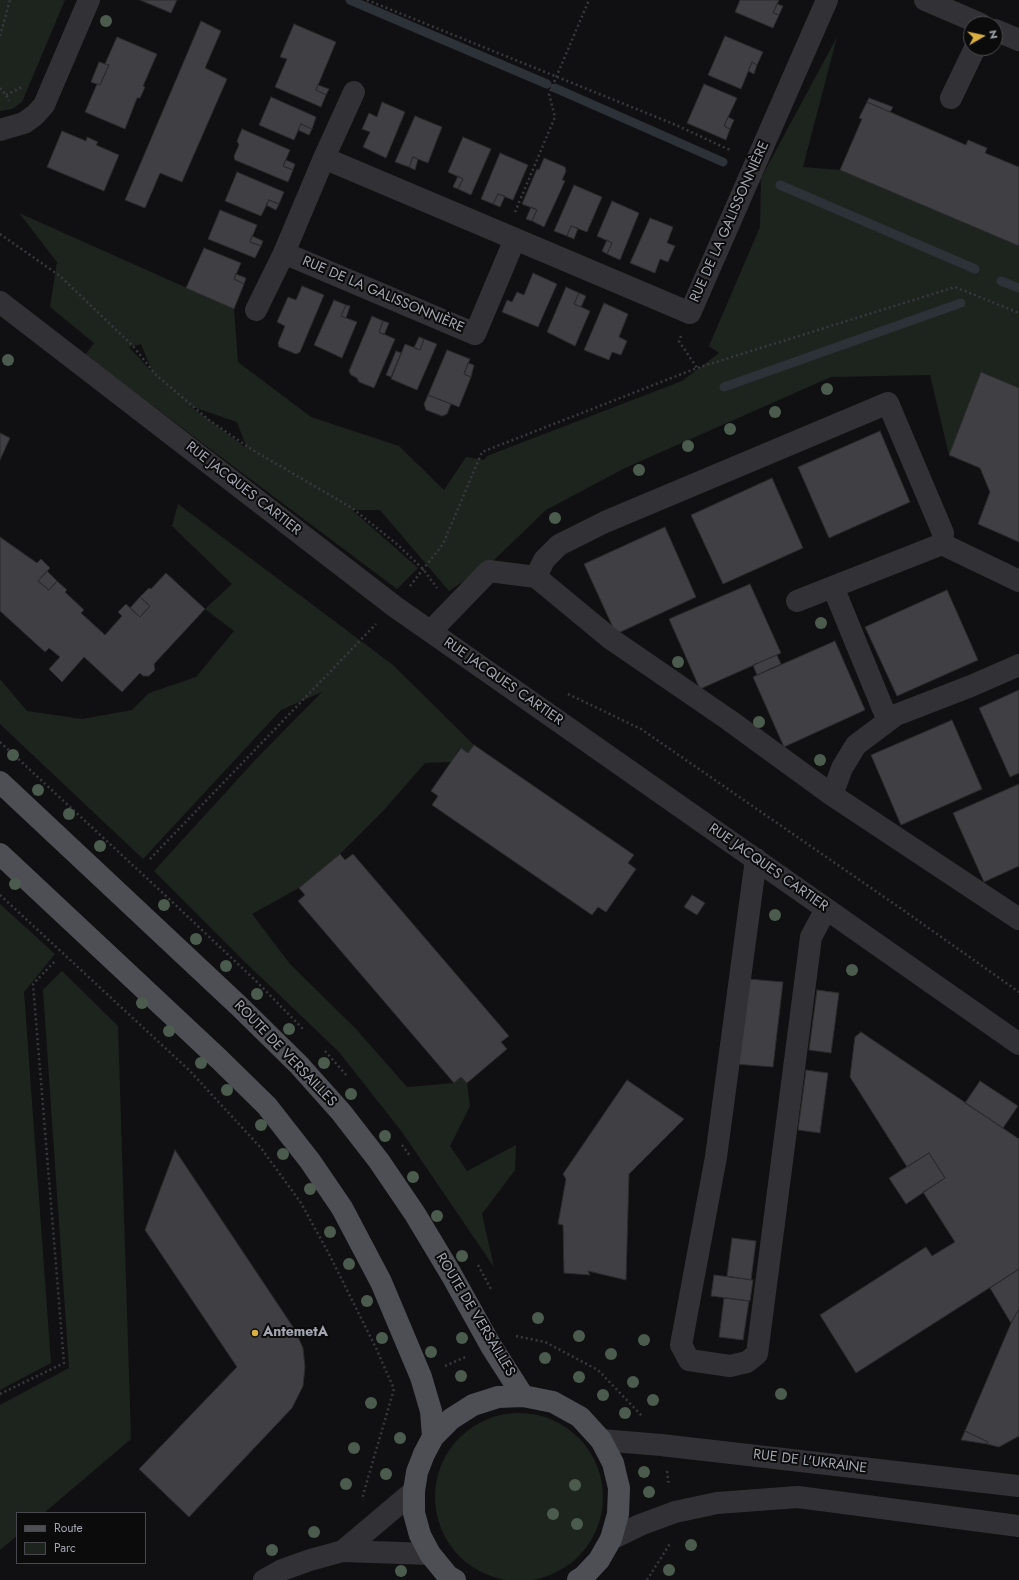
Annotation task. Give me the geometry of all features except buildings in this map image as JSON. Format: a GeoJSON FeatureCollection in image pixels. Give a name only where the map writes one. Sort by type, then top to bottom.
{"type":"FeatureCollection","features":[{"type":"Feature","properties":{"kind":"main road","name":"ROUTE DE VERSAILLES"},"geometry":{"type":"LineString","coordinates":[[0,782],[239,1006],[299,1065],[341,1112],[415,1214],[451,1274],[491,1346],[523,1396]]}},
{"type":"Feature","properties":{"kind":"main road"},"geometry":{"type":"LineString","coordinates":[[0,854],[219,1059],[267,1106],[310,1161],[342,1208],[381,1282],[422,1377],[431,1411],[434,1437]]}},
{"type":"Feature","properties":{"kind":"main road"},"geometry":{"type":"LineString","coordinates":[[455,1580],[448,1576],[430,1554],[420,1535],[414,1513],[414,1491],[417,1472],[424,1454],[434,1437],[451,1419],[473,1405],[498,1397],[523,1396],[553,1402],[580,1417],[601,1440],[613,1463],[618,1488],[618,1514],[611,1539],[599,1560],[581,1579]]}},
{"type":"Feature","properties":{"kind":"street"},"geometry":{"type":"LineString","coordinates":[[0,130],[24,123],[35,115],[44,104],[89,0]]}},
{"type":"Feature","properties":{"kind":"street","name":"RUE DE LA GALISSONNIÈRE"},"geometry":{"type":"LineString","coordinates":[[324,158],[690,313],[827,0]]}},
{"type":"Feature","properties":{"kind":"street"},"geometry":{"type":"LineString","coordinates":[[925,0],[963,16]]}},
{"type":"Feature","properties":{"kind":"street"},"geometry":{"type":"LineString","coordinates":[[1003,33],[1019,40]]}},
{"type":"Feature","properties":{"kind":"street"},"geometry":{"type":"LineString","coordinates":[[951,98],[971,56]]}},
{"type":"Feature","properties":{"kind":"street","name":"RUE DE LA GALISSONNIÈRE"},"geometry":{"type":"LineString","coordinates":[[256,310],[284,253],[354,92]]}},
{"type":"Feature","properties":{"kind":"street","name":"RUE DE LA GALISSONNIÈRE"},"geometry":{"type":"LineString","coordinates":[[284,253],[475,334],[511,237]]}},
{"type":"Feature","properties":{"kind":"street","name":"RUE JACQUES CARTIER"},"geometry":{"type":"LineString","coordinates":[[0,302],[394,606],[1019,1044]]}},
{"type":"Feature","properties":{"kind":"street"},"geometry":{"type":"LineString","coordinates":[[536,577],[544,560],[559,545],[605,522],[888,403],[943,533],[942,544]]}},
{"type":"Feature","properties":{"kind":"street"},"geometry":{"type":"LineString","coordinates":[[797,601],[942,544],[1019,581]]}},
{"type":"Feature","properties":{"kind":"street"},"geometry":{"type":"LineString","coordinates":[[431,631],[489,571],[536,577],[611,639],[729,720],[832,795],[1019,919]]}},
{"type":"Feature","properties":{"kind":"street"},"geometry":{"type":"LineString","coordinates":[[833,587],[888,721]]}},
{"type":"Feature","properties":{"kind":"street"},"geometry":{"type":"LineString","coordinates":[[832,795],[842,768],[856,745],[888,721],[896,716],[1019,665]]}},
{"type":"Feature","properties":{"kind":"street"},"geometry":{"type":"LineString","coordinates":[[756,859],[716,1157],[681,1345],[689,1360],[730,1366],[747,1362],[757,1354],[811,937],[826,909]]}},
{"type":"Feature","properties":{"kind":"street","name":"RUE DE L'UKRAINE"},"geometry":{"type":"LineString","coordinates":[[601,1440],[661,1445],[1019,1486]]}},
{"type":"Feature","properties":{"kind":"street"},"geometry":{"type":"LineString","coordinates":[[343,1551],[414,1491]]}},
{"type":"Feature","properties":{"kind":"street"},"geometry":{"type":"LineString","coordinates":[[611,1539],[640,1525],[675,1512],[717,1503],[798,1497],[1019,1526]]}},
{"type":"Feature","properties":{"kind":"street"},"geometry":{"type":"LineString","coordinates":[[264,1580],[282,1570],[303,1562],[343,1551],[430,1554]]}},
{"type":"Feature","properties":{"kind":"path"},"geometry":{"type":"LineString","coordinates":[[0,36],[10,0]]}},
{"type":"Feature","properties":{"kind":"path"},"geometry":{"type":"LineString","coordinates":[[368,0],[676,125],[756,163]]}},
{"type":"Feature","properties":{"kind":"path"},"geometry":{"type":"LineString","coordinates":[[511,237],[555,117],[548,94],[589,0]]}},
{"type":"Feature","properties":{"kind":"path"},"geometry":{"type":"LineString","coordinates":[[6,95],[24,86]]}},
{"type":"Feature","properties":{"kind":"path"},"geometry":{"type":"LineString","coordinates":[[0,88],[6,95],[9,102]]}},
{"type":"Feature","properties":{"kind":"path"},"geometry":{"type":"LineString","coordinates":[[0,234],[60,276],[133,346],[155,374],[209,420],[251,449],[352,508],[398,545],[423,569],[453,608]]}},
{"type":"Feature","properties":{"kind":"path"},"geometry":{"type":"LineString","coordinates":[[150,859],[394,606],[443,544],[482,452],[697,368],[955,287],[1019,313]]}},
{"type":"Feature","properties":{"kind":"path"},"geometry":{"type":"LineString","coordinates":[[690,313],[679,341],[697,368]]}},
{"type":"Feature","properties":{"kind":"path"},"geometry":{"type":"LineString","coordinates":[[562,691],[642,730],[1019,992]]}},
{"type":"Feature","properties":{"kind":"path"},"geometry":{"type":"LineString","coordinates":[[0,895],[189,1070],[262,1148],[301,1203],[349,1294],[394,1390],[363,1495],[364,1503]]}},
{"type":"Feature","properties":{"kind":"path"},"geometry":{"type":"LineString","coordinates":[[0,1394],[64,1363],[33,984],[56,960]]}},
{"type":"Feature","properties":{"kind":"path"},"geometry":{"type":"LineString","coordinates":[[394,1390],[512,1335],[545,1342],[598,1370],[658,1432],[675,1512],[670,1544],[647,1580]]}},
{"type":"Feature","properties":{"kind":"green space"},"geometry":{"type":"Polygon","coordinates":[[[0,0],[65,0],[22,102],[12,109],[0,111],[0,0]]]}},
{"type":"Feature","properties":{"kind":"green space"},"geometry":{"type":"Polygon","coordinates":[[[837,37],[803,167],[840,170],[1019,246],[1019,388],[981,373],[949,455],[930,375],[831,377],[625,468],[546,510],[493,561],[449,591],[380,510],[352,510],[418,568],[397,589],[85,355],[94,343],[50,307],[57,262],[19,213],[234,309],[238,362],[311,417],[399,446],[444,490],[466,457],[484,460],[487,456],[682,381],[719,353],[709,346],[760,227],[761,178],[837,37]],[[141,344],[129,347],[152,372],[141,344]],[[190,406],[245,447],[246,446],[237,422],[190,406]]]}},
{"type":"Feature","properties":{"kind":"green space"},"geometry":{"type":"Polygon","coordinates":[[[178,504],[393,665],[474,745],[468,753],[460,748],[451,762],[425,763],[384,810],[340,854],[299,888],[252,914],[290,964],[356,1029],[407,1087],[454,1083],[461,1077],[467,1083],[470,1106],[450,1146],[467,1171],[516,1145],[515,1170],[482,1214],[494,1267],[402,1132],[339,1052],[244,961],[154,871],[258,757],[322,692],[281,710],[143,859],[0,724],[0,679],[27,711],[82,719],[132,710],[149,693],[196,677],[234,631],[205,609],[232,584],[172,526],[178,504]]]}},
{"type":"Feature","properties":{"kind":"green space"},"geometry":{"type":"Polygon","coordinates":[[[0,904],[55,954],[24,992],[51,1363],[0,1390],[0,904]]]}},
{"type":"Feature","properties":{"kind":"green space"},"geometry":{"type":"Polygon","coordinates":[[[62,971],[118,1026],[131,1439],[45,1512],[16,1512],[16,1537],[0,1550],[0,1405],[69,1368],[43,990],[62,971]]]}},
{"type":"Feature","properties":{"kind":"green space"},"geometry":{"type":"Polygon","coordinates":[[[519,1413],[543,1417],[559,1423],[572,1432],[584,1444],[593,1457],[599,1473],[603,1497],[599,1521],[593,1537],[584,1550],[572,1562],[559,1571],[543,1577],[519,1581],[495,1577],[479,1571],[466,1562],[454,1550],[445,1537],[439,1521],[435,1497],[439,1473],[445,1457],[454,1444],[466,1432],[479,1423],[495,1417],[519,1413]]]}},
{"type":"Feature","properties":{"kind":"waterway"},"geometry":{"type":"LineString","coordinates":[[350,0],[547,84]]}},
{"type":"Feature","properties":{"kind":"waterway"},"geometry":{"type":"LineString","coordinates":[[555,88],[723,162]]}},
{"type":"Feature","properties":{"kind":"waterway"},"geometry":{"type":"LineString","coordinates":[[780,185],[975,269]]}},
{"type":"Feature","properties":{"kind":"waterway"},"geometry":{"type":"LineString","coordinates":[[1001,281],[1019,288]]}},
{"type":"Feature","properties":{"kind":"waterway"},"geometry":{"type":"LineString","coordinates":[[724,387],[961,303]]}},
{"type":"Feature","properties":{"kind":"place","name":"AntemetA"},"geometry":{"type":"Point","coordinates":[255,1333]}}]}
